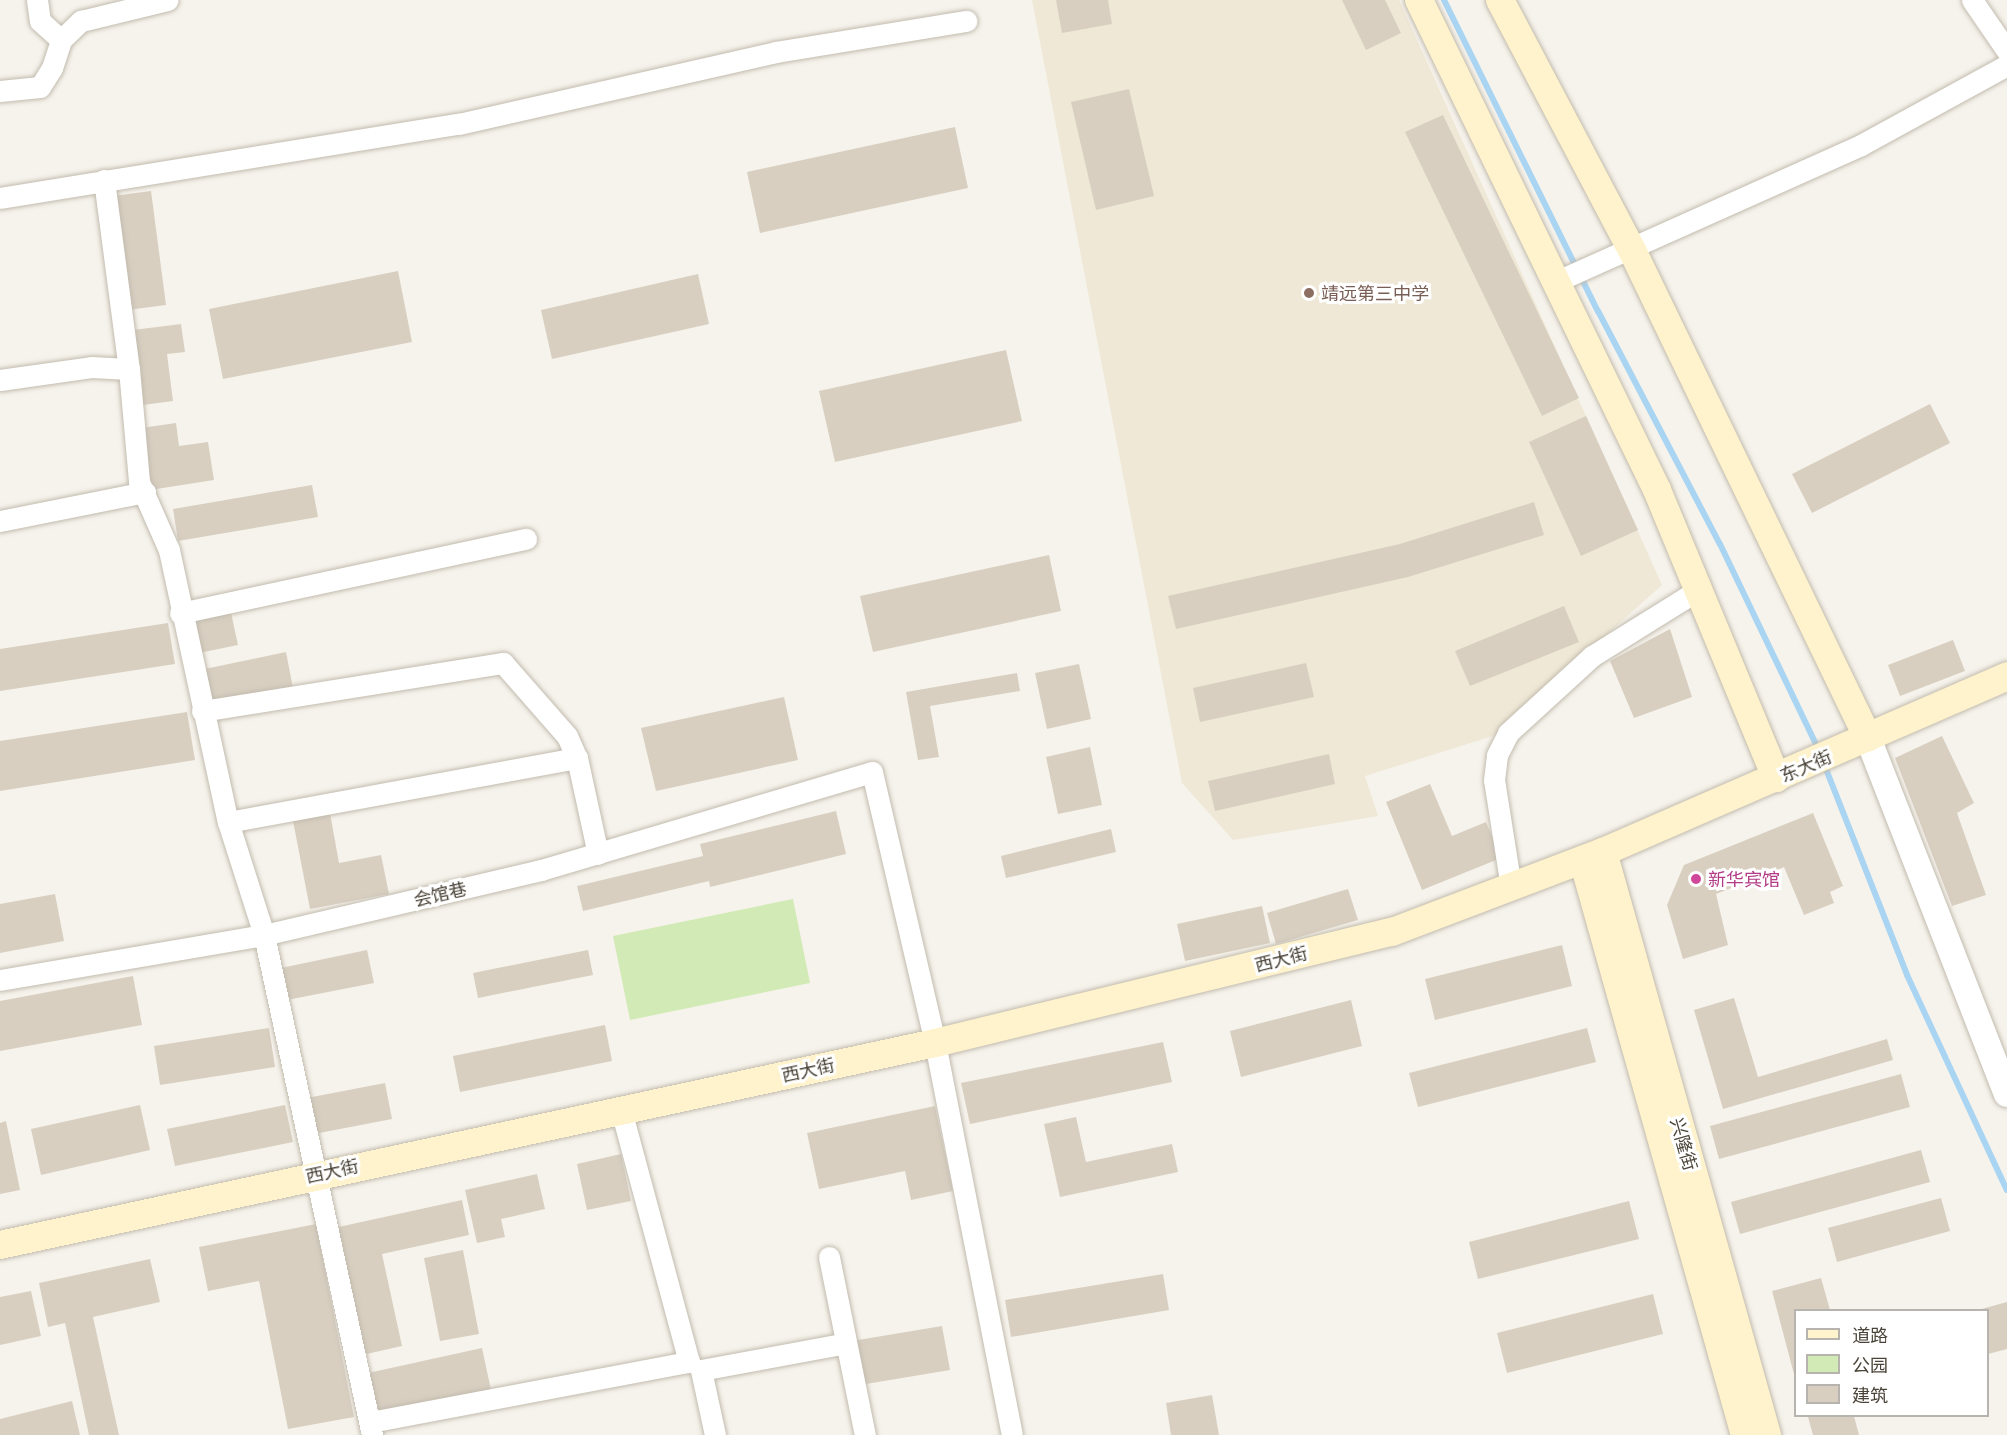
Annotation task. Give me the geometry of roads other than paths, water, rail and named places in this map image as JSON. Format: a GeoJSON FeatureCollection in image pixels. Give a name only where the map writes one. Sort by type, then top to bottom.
{"type":"FeatureCollection","features":[{"type":"Feature","properties":{"kind":"main road"},"geometry":{"type":"LineString","coordinates":[[1419,0],[1560,280],[1657,490],[1776,778]]}},
{"type":"Feature","properties":{"kind":"main road"},"geometry":{"type":"LineString","coordinates":[[1500,0],[1631,248],[1855,744]]}},
{"type":"Feature","properties":{"kind":"main road","name":"东大街"},"geometry":{"type":"LineString","coordinates":[[1593,856],[1806,766],[2007,676]]}},
{"type":"Feature","properties":{"kind":"main road","name":"西大街"},"geometry":{"type":"LineString","coordinates":[[0,1245],[317,1174],[935,1043],[1392,932],[1593,856]]}},
{"type":"Feature","properties":{"kind":"main road","name":"兴隆街"},"geometry":{"type":"LineString","coordinates":[[1593,856],[1745,1435]]}},
{"type":"Feature","properties":{"kind":"main road","name":"兴隆街"},"geometry":{"type":"LineString","coordinates":[[1593,856],[1767,1435]]}},
{"type":"Feature","properties":{"kind":"street"},"geometry":{"type":"LineString","coordinates":[[37,0],[40,21],[61,40]]}},
{"type":"Feature","properties":{"kind":"street"},"geometry":{"type":"LineString","coordinates":[[0,91],[40,87],[52,68],[61,40],[81,21],[168,0]]}},
{"type":"Feature","properties":{"kind":"street"},"geometry":{"type":"LineString","coordinates":[[1972,0],[2007,51]]}},
{"type":"Feature","properties":{"kind":"street"},"geometry":{"type":"LineString","coordinates":[[0,198],[459,124],[776,52],[966,21]]}},
{"type":"Feature","properties":{"kind":"street"},"geometry":{"type":"LineString","coordinates":[[1560,280],[1861,145],[2007,65]]}},
{"type":"Feature","properties":{"kind":"street"},"geometry":{"type":"LineString","coordinates":[[104,180],[129,369],[139,482],[169,550],[180,613],[228,822],[264,935],[371,1428],[689,1362],[621,1110]]}},
{"type":"Feature","properties":{"kind":"street"},"geometry":{"type":"LineString","coordinates":[[0,380],[91,367],[129,369]]}},
{"type":"Feature","properties":{"kind":"street"},"geometry":{"type":"LineString","coordinates":[[0,521],[145,492]]}},
{"type":"Feature","properties":{"kind":"street"},"geometry":{"type":"LineString","coordinates":[[180,613],[525,539]]}},
{"type":"Feature","properties":{"kind":"street"},"geometry":{"type":"LineString","coordinates":[[1511,887],[1494,780],[1497,755],[1508,733],[1592,656],[1698,590]]}},
{"type":"Feature","properties":{"kind":"street"},"geometry":{"type":"LineString","coordinates":[[202,711],[503,663],[567,736],[577,758],[598,854]]}},
{"type":"Feature","properties":{"kind":"street"},"geometry":{"type":"LineString","coordinates":[[1855,744],[2007,1095]]}},
{"type":"Feature","properties":{"kind":"street"},"geometry":{"type":"LineString","coordinates":[[228,822],[577,758]]}},
{"type":"Feature","properties":{"kind":"street","name":"会馆巷"},"geometry":{"type":"LineString","coordinates":[[0,980],[264,935],[598,854],[872,772],[935,1043]]}},
{"type":"Feature","properties":{"kind":"street"},"geometry":{"type":"LineString","coordinates":[[935,1043],[1012,1435]]}},
{"type":"Feature","properties":{"kind":"street"},"geometry":{"type":"LineString","coordinates":[[829,1257],[865,1435]]}},
{"type":"Feature","properties":{"kind":"street"},"geometry":{"type":"LineString","coordinates":[[715,1435],[700,1370],[846,1343]]}},
{"type":"Feature","properties":{"kind":"waterway"},"geometry":{"type":"LineString","coordinates":[[1444,0],[1598,311],[1720,544],[1818,749]]}},
{"type":"Feature","properties":{"kind":"waterway"},"geometry":{"type":"LineString","coordinates":[[1824,764],[1907,975],[2007,1190]]}},
{"type":"Feature","properties":{"kind":"place","name":"靖远第三中学"},"geometry":{"type":"Point","coordinates":[1309,293]}},
{"type":"Feature","properties":{"kind":"place","name":"新华宾馆"},"geometry":{"type":"Point","coordinates":[1696,879]}}]}
